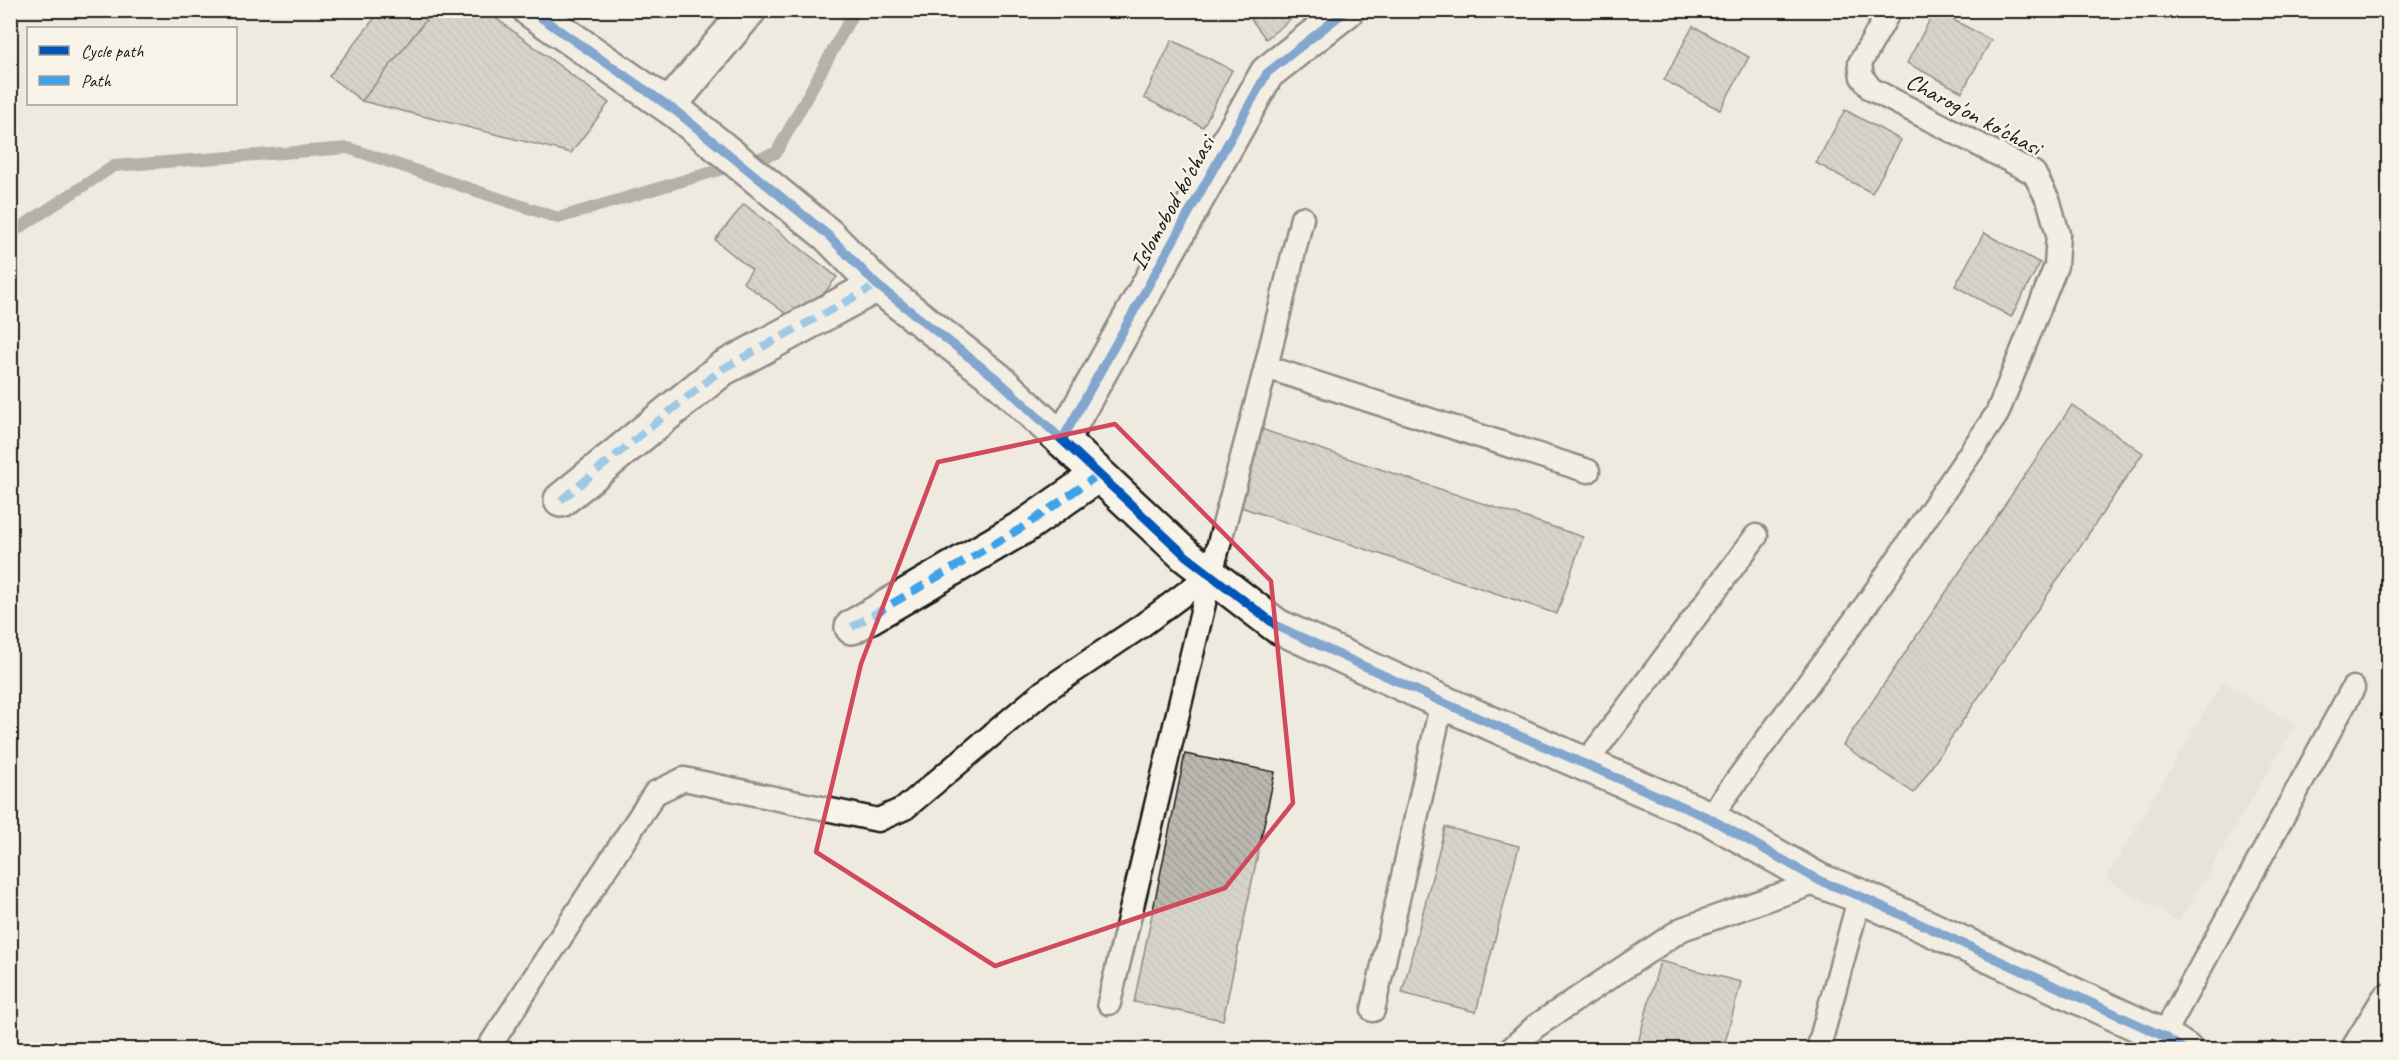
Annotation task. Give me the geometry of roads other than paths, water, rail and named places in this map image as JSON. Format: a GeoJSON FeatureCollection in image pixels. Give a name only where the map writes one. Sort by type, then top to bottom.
{"type":"FeatureCollection","features":[{"type":"Feature","properties":{"kind":"street"},"geometry":{"type":"LineString","coordinates":[[530,10],[677,113],[828,235],[877,285],[997,379],[1186,556],[1277,626],[1442,702],[1709,818],[1820,881],[1860,896],[2174,1043]]}},
{"type":"Feature","properties":{"kind":"street"},"geometry":{"type":"LineString","coordinates":[[677,113],[749,10]]}},
{"type":"Feature","properties":{"kind":"street","name":"Islomobod ko'chasi"},"geometry":{"type":"LineString","coordinates":[[1062,440],[1268,73],[1347,10]]}},
{"type":"Feature","properties":{"kind":"street"},"geometry":{"type":"LineString","coordinates":[[561,500],[722,369],[877,285]]}},
{"type":"Feature","properties":{"kind":"street"},"geometry":{"type":"LineString","coordinates":[[852,627],[1025,526],[1098,475]]}},
{"type":"Feature","properties":{"kind":"street"},"geometry":{"type":"LineString","coordinates":[[2358,1050],[2388,1001]]}},
{"type":"Feature","properties":{"kind":"lane","name":"Charog'on ko'chasi"},"geometry":{"type":"LineString","coordinates":[[1709,818],[1869,602],[1997,414],[2056,266],[2058,234],[2049,202],[2034,173],[1871,89],[1862,77],[1860,63],[1890,10]]}},
{"type":"Feature","properties":{"kind":"lane"},"geometry":{"type":"LineString","coordinates":[[1109,1003],[1210,574],[1266,367],[1302,218]]}},
{"type":"Feature","properties":{"kind":"lane"},"geometry":{"type":"LineString","coordinates":[[1266,367],[1588,471]]}},
{"type":"Feature","properties":{"kind":"lane"},"geometry":{"type":"LineString","coordinates":[[1585,764],[1756,536]]}},
{"type":"Feature","properties":{"kind":"lane"},"geometry":{"type":"LineString","coordinates":[[487,1050],[655,793],[684,778],[878,820],[905,808],[1043,692],[1140,627],[1210,574]]}},
{"type":"Feature","properties":{"kind":"lane"},"geometry":{"type":"LineString","coordinates":[[2174,1043],[2354,688]]}},
{"type":"Feature","properties":{"kind":"lane"},"geometry":{"type":"LineString","coordinates":[[1373,1010],[1442,702]]}},
{"type":"Feature","properties":{"kind":"lane"},"geometry":{"type":"LineString","coordinates":[[1510,1050],[1536,1026],[1682,929],[1820,881]]}},
{"type":"Feature","properties":{"kind":"lane"},"geometry":{"type":"LineString","coordinates":[[1818,1050],[1860,896]]}},
{"type":"Feature","properties":{"kind":"waterway"},"geometry":{"type":"LineString","coordinates":[[10,234],[114,166],[348,148],[558,218],[776,153],[855,10]]}}]}
